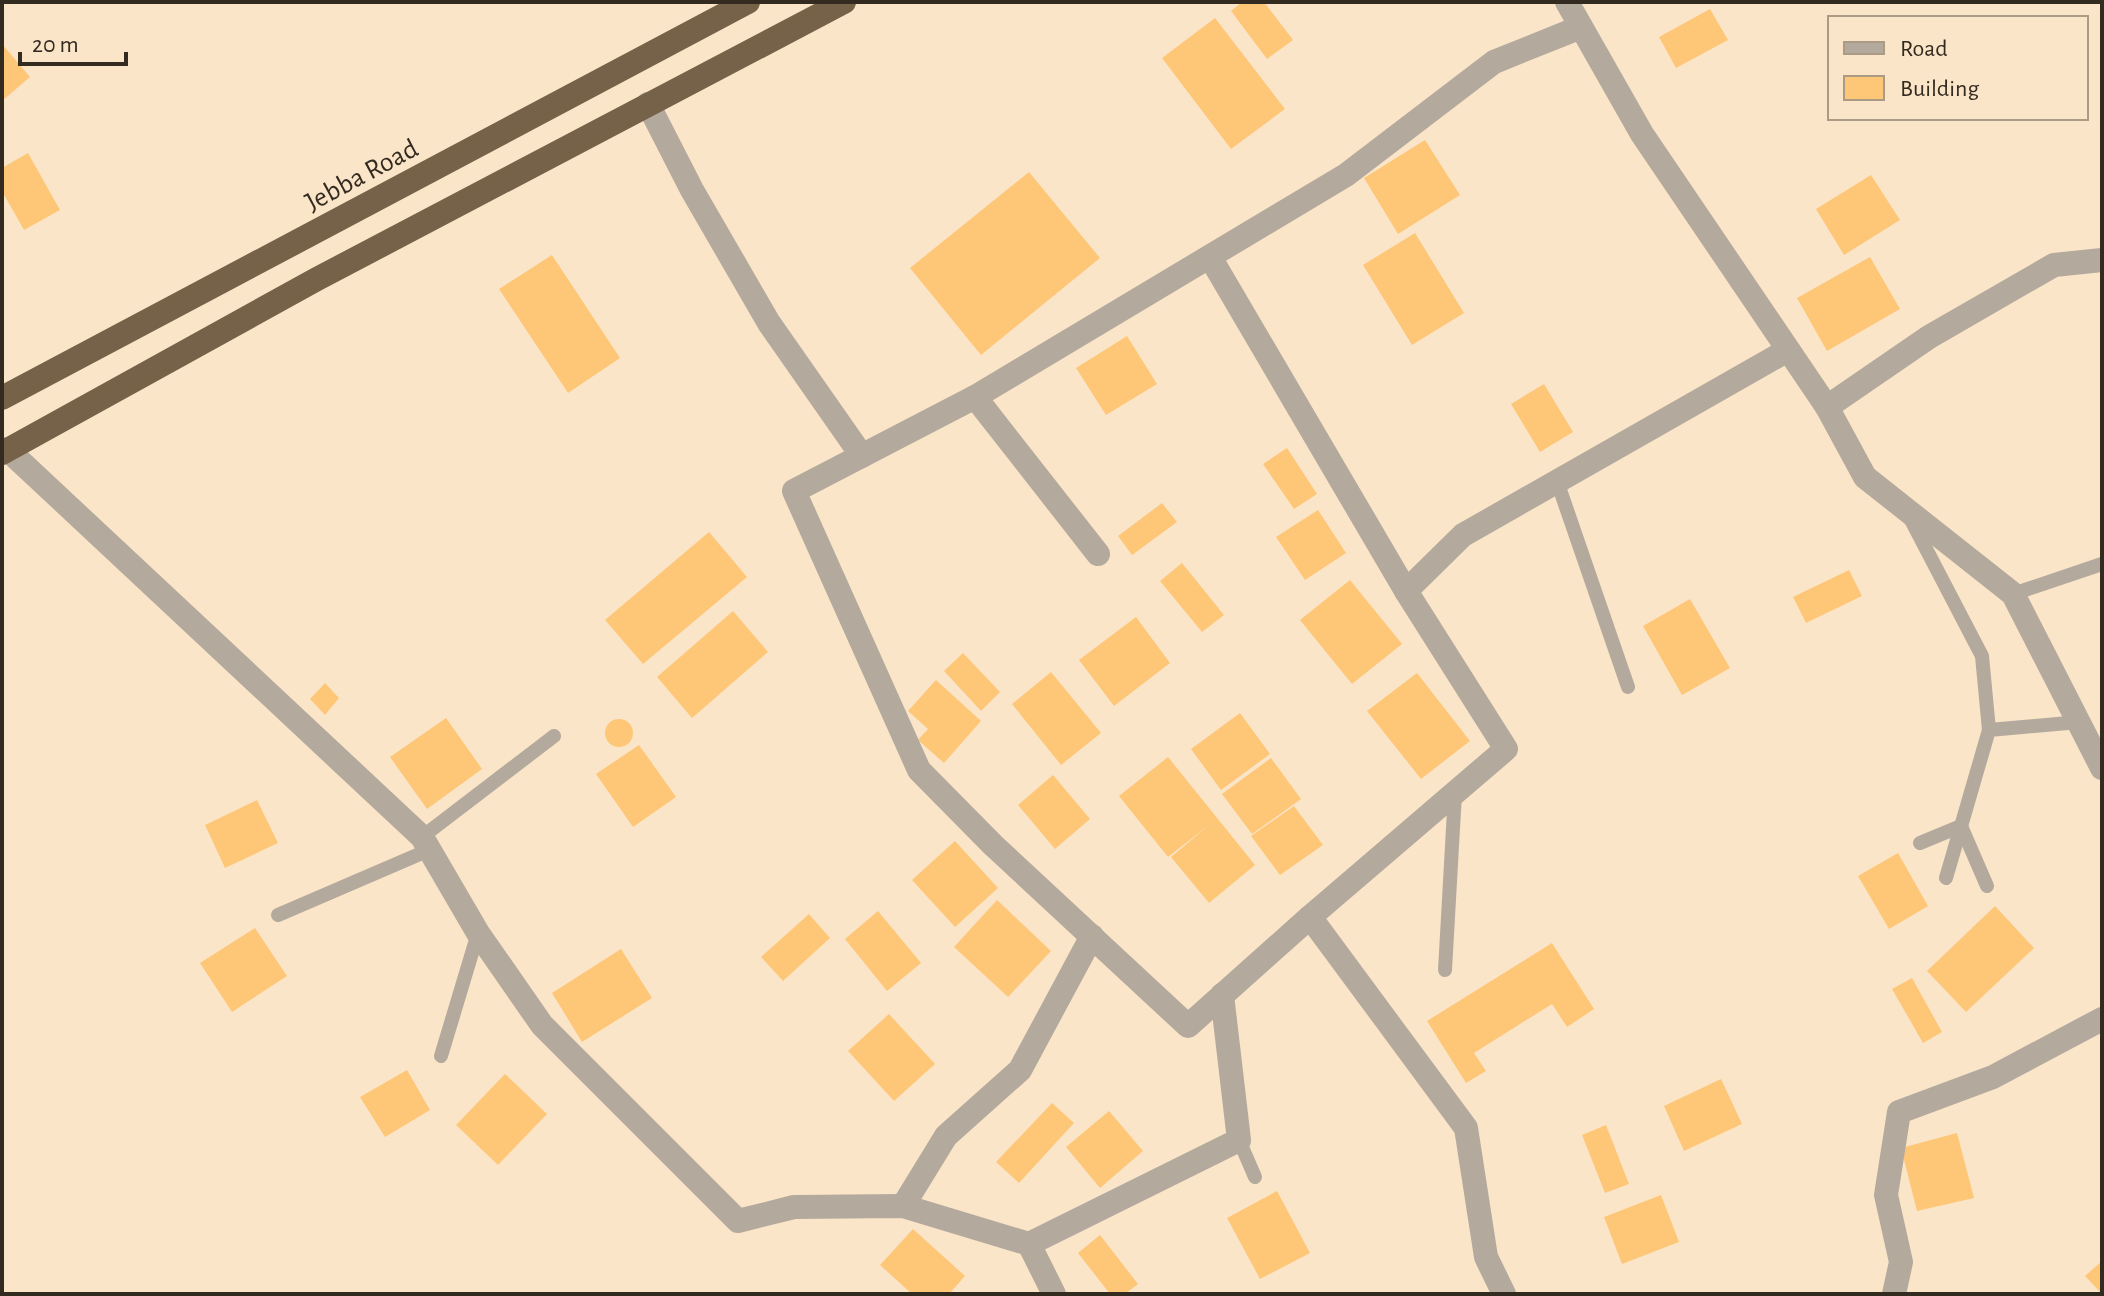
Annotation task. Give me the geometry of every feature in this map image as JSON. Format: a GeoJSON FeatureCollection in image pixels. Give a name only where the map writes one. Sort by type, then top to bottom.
{"type":"FeatureCollection","features":[{"type":"Feature","properties":{"kind":"highway","name":"Jebba Road"},"geometry":{"type":"LineString","coordinates":[[2,398],[748,2]]}},
{"type":"Feature","properties":{"kind":"highway"},"geometry":{"type":"LineString","coordinates":[[5,451],[317,279],[844,2]]}},
{"type":"Feature","properties":{"kind":"street"},"geometry":{"type":"LineString","coordinates":[[1567,2],[1642,134],[1827,407],[1865,477],[2013,594],[2102,768]]}},
{"type":"Feature","properties":{"kind":"street"},"geometry":{"type":"LineString","coordinates":[[1210,257],[1406,591],[1506,749],[1188,1026],[993,845],[919,770],[794,491],[975,397],[1346,175],[1494,62],[1581,27]]}},
{"type":"Feature","properties":{"kind":"street"},"geometry":{"type":"LineString","coordinates":[[648,104],[692,190],[769,323],[862,456]]}},
{"type":"Feature","properties":{"kind":"street"},"geometry":{"type":"LineString","coordinates":[[1827,407],[1929,337],[2054,265],[2102,260]]}},
{"type":"Feature","properties":{"kind":"street"},"geometry":{"type":"LineString","coordinates":[[1406,591],[1463,535],[1788,350]]}},
{"type":"Feature","properties":{"kind":"street"},"geometry":{"type":"LineString","coordinates":[[975,397],[1098,554]]}},
{"type":"Feature","properties":{"kind":"street"},"geometry":{"type":"LineString","coordinates":[[5,451],[426,843],[478,933],[542,1025],[738,1221],[794,1207],[903,1206],[1029,1244],[1239,1140],[1222,995]]}},
{"type":"Feature","properties":{"kind":"street"},"geometry":{"type":"LineString","coordinates":[[1310,917],[1466,1128],[1486,1257],[1504,1294]]}},
{"type":"Feature","properties":{"kind":"street"},"geometry":{"type":"LineString","coordinates":[[903,1206],[946,1136],[1020,1070],[1092,936]]}},
{"type":"Feature","properties":{"kind":"street"},"geometry":{"type":"LineString","coordinates":[[1894,1294],[1901,1262],[1886,1195],[1899,1112],[1993,1077],[2102,1019]]}},
{"type":"Feature","properties":{"kind":"street"},"geometry":{"type":"LineString","coordinates":[[1029,1244],[1054,1294]]}},
{"type":"Feature","properties":{"kind":"lane"},"geometry":{"type":"LineString","coordinates":[[1557,481],[1628,687]]}},
{"type":"Feature","properties":{"kind":"lane"},"geometry":{"type":"LineString","coordinates":[[1905,508],[1982,656],[1989,730],[1946,878]]}},
{"type":"Feature","properties":{"kind":"lane"},"geometry":{"type":"LineString","coordinates":[[2013,594],[2102,564]]}},
{"type":"Feature","properties":{"kind":"lane"},"geometry":{"type":"LineString","coordinates":[[1989,730],[2079,722]]}},
{"type":"Feature","properties":{"kind":"lane"},"geometry":{"type":"LineString","coordinates":[[278,915],[426,843],[554,736]]}},
{"type":"Feature","properties":{"kind":"lane"},"geometry":{"type":"LineString","coordinates":[[1445,970],[1455,793]]}},
{"type":"Feature","properties":{"kind":"lane"},"geometry":{"type":"LineString","coordinates":[[1920,843],[1961,826]]}},
{"type":"Feature","properties":{"kind":"lane"},"geometry":{"type":"LineString","coordinates":[[1961,826],[1987,886]]}},
{"type":"Feature","properties":{"kind":"lane"},"geometry":{"type":"LineString","coordinates":[[441,1056],[478,933]]}},
{"type":"Feature","properties":{"kind":"lane"},"geometry":{"type":"LineString","coordinates":[[1239,1140],[1255,1177]]}},
{"type":"Feature","properties":{"kind":"building"},"geometry":{"type":"Polygon","coordinates":[[[1242,2],[1264,2],[1293,40],[1267,59],[1231,11],[1242,2]]]}},
{"type":"Feature","properties":{"kind":"building"},"geometry":{"type":"Polygon","coordinates":[[[1710,9],[1728,40],[1676,68],[1659,37],[1710,9]]]}},
{"type":"Feature","properties":{"kind":"building"},"geometry":{"type":"Polygon","coordinates":[[[1215,18],[1285,109],[1231,149],[1162,58],[1215,18]]]}},
{"type":"Feature","properties":{"kind":"building"},"geometry":{"type":"Polygon","coordinates":[[[2,44],[30,77],[2,101],[2,44]]]}},
{"type":"Feature","properties":{"kind":"building"},"geometry":{"type":"Polygon","coordinates":[[[1425,140],[1460,195],[1398,234],[1364,178],[1425,140]]]}},
{"type":"Feature","properties":{"kind":"building"},"geometry":{"type":"Polygon","coordinates":[[[28,153],[60,210],[24,230],[2,191],[2,168],[28,153]]]}},
{"type":"Feature","properties":{"kind":"building"},"geometry":{"type":"Polygon","coordinates":[[[1029,172],[1100,258],[981,355],[910,268],[1029,172]]]}},
{"type":"Feature","properties":{"kind":"building"},"geometry":{"type":"Polygon","coordinates":[[[1871,175],[1900,220],[1844,255],[1816,209],[1871,175]]]}},
{"type":"Feature","properties":{"kind":"building"},"geometry":{"type":"Polygon","coordinates":[[[1415,233],[1464,313],[1412,345],[1363,265],[1415,233]]]}},
{"type":"Feature","properties":{"kind":"building"},"geometry":{"type":"Polygon","coordinates":[[[552,255],[620,358],[568,393],[499,289],[552,255]]]}},
{"type":"Feature","properties":{"kind":"building"},"geometry":{"type":"Polygon","coordinates":[[[1870,257],[1900,309],[1827,351],[1797,298],[1870,257]]]}},
{"type":"Feature","properties":{"kind":"building"},"geometry":{"type":"Polygon","coordinates":[[[1127,336],[1157,384],[1106,415],[1076,368],[1127,336]]]}},
{"type":"Feature","properties":{"kind":"building"},"geometry":{"type":"Polygon","coordinates":[[[1544,384],[1573,432],[1540,452],[1511,404],[1544,384]]]}},
{"type":"Feature","properties":{"kind":"building"},"geometry":{"type":"Polygon","coordinates":[[[1287,448],[1317,494],[1294,509],[1263,464],[1287,448]]]}},
{"type":"Feature","properties":{"kind":"building"},"geometry":{"type":"Polygon","coordinates":[[[1162,503],[1177,522],[1132,555],[1118,536],[1162,503]]]}},
{"type":"Feature","properties":{"kind":"building"},"geometry":{"type":"Polygon","coordinates":[[[1318,510],[1346,553],[1305,580],[1276,537],[1318,510]]]}},
{"type":"Feature","properties":{"kind":"building"},"geometry":{"type":"Polygon","coordinates":[[[709,532],[747,577],[643,664],[605,620],[709,532]]]}},
{"type":"Feature","properties":{"kind":"building"},"geometry":{"type":"Polygon","coordinates":[[[1182,563],[1224,615],[1202,632],[1160,581],[1182,563]]]}},
{"type":"Feature","properties":{"kind":"building"},"geometry":{"type":"Polygon","coordinates":[[[1849,570],[1862,596],[1806,623],[1793,597],[1849,570]]]}},
{"type":"Feature","properties":{"kind":"building"},"geometry":{"type":"Polygon","coordinates":[[[1350,580],[1402,644],[1352,684],[1300,620],[1350,580]]]}},
{"type":"Feature","properties":{"kind":"building"},"geometry":{"type":"Polygon","coordinates":[[[1690,599],[1730,668],[1682,695],[1643,626],[1690,599]]]}},
{"type":"Feature","properties":{"kind":"building"},"geometry":{"type":"Polygon","coordinates":[[[733,611],[768,652],[692,718],[657,677],[733,611]]]}},
{"type":"Feature","properties":{"kind":"building"},"geometry":{"type":"Polygon","coordinates":[[[1136,617],[1170,663],[1114,706],[1079,660],[1136,617]]]}},
{"type":"Feature","properties":{"kind":"building"},"geometry":{"type":"Polygon","coordinates":[[[963,653],[1000,692],[981,711],[944,671],[963,653]]]}},
{"type":"Feature","properties":{"kind":"building"},"geometry":{"type":"Polygon","coordinates":[[[1051,672],[1101,733],[1061,765],[1012,704],[1051,672]]]}},
{"type":"Feature","properties":{"kind":"building"},"geometry":{"type":"Polygon","coordinates":[[[1417,673],[1470,741],[1421,779],[1367,711],[1417,673]]]}},
{"type":"Feature","properties":{"kind":"building"},"geometry":{"type":"Polygon","coordinates":[[[936,680],[981,721],[944,763],[918,740],[928,729],[908,711],[936,680]]]}},
{"type":"Feature","properties":{"kind":"building"},"geometry":{"type":"Polygon","coordinates":[[[325,683],[339,698],[325,715],[310,699],[325,683]]]}},
{"type":"Feature","properties":{"kind":"building"},"geometry":{"type":"Polygon","coordinates":[[[1240,713],[1270,754],[1221,790],[1191,749],[1240,713]]]}},
{"type":"Feature","properties":{"kind":"building"},"geometry":{"type":"Polygon","coordinates":[[[446,718],[482,769],[427,809],[390,757],[446,718]]]}},
{"type":"Feature","properties":{"kind":"building"},"geometry":{"type":"Polygon","coordinates":[[[619,719],[629,723],[633,733],[629,743],[619,747],[609,743],[605,733],[609,723],[619,719]]]}},
{"type":"Feature","properties":{"kind":"building"},"geometry":{"type":"Polygon","coordinates":[[[639,745],[676,797],[633,827],[596,774],[639,745]]]}},
{"type":"Feature","properties":{"kind":"building"},"geometry":{"type":"Polygon","coordinates":[[[1168,757],[1255,865],[1209,903],[1171,857],[1209,825],[1168,857],[1119,796],[1168,757]]]}},
{"type":"Feature","properties":{"kind":"building"},"geometry":{"type":"Polygon","coordinates":[[[1271,758],[1301,799],[1252,834],[1222,794],[1271,758]]]}},
{"type":"Feature","properties":{"kind":"building"},"geometry":{"type":"Polygon","coordinates":[[[1053,775],[1090,819],[1055,849],[1018,805],[1053,775]]]}},
{"type":"Feature","properties":{"kind":"building"},"geometry":{"type":"Polygon","coordinates":[[[257,800],[278,843],[225,868],[205,825],[257,800]]]}},
{"type":"Feature","properties":{"kind":"building"},"geometry":{"type":"Polygon","coordinates":[[[1294,806],[1323,845],[1280,875],[1251,836],[1294,806]]]}},
{"type":"Feature","properties":{"kind":"building"},"geometry":{"type":"Polygon","coordinates":[[[955,841],[998,888],[955,927],[912,880],[955,841]]]}},
{"type":"Feature","properties":{"kind":"building"},"geometry":{"type":"Polygon","coordinates":[[[1898,853],[1928,906],[1889,929],[1858,876],[1898,853]]]}},
{"type":"Feature","properties":{"kind":"building"},"geometry":{"type":"Polygon","coordinates":[[[997,900],[1051,951],[1008,997],[954,947],[997,900]]]}},
{"type":"Feature","properties":{"kind":"building"},"geometry":{"type":"Polygon","coordinates":[[[1995,906],[2034,948],[1966,1012],[1927,971],[1995,906]]]}},
{"type":"Feature","properties":{"kind":"building"},"geometry":{"type":"Polygon","coordinates":[[[878,911],[921,963],[887,991],[845,939],[878,911]]]}},
{"type":"Feature","properties":{"kind":"building"},"geometry":{"type":"Polygon","coordinates":[[[809,914],[830,938],[783,981],[761,957],[809,914]]]}},
{"type":"Feature","properties":{"kind":"building"},"geometry":{"type":"Polygon","coordinates":[[[255,928],[287,976],[232,1012],[200,963],[255,928]]]}},
{"type":"Feature","properties":{"kind":"building"},"geometry":{"type":"Polygon","coordinates":[[[1552,943],[1594,1009],[1567,1027],[1552,1004],[1474,1053],[1486,1071],[1466,1083],[1427,1021],[1552,943]]]}},
{"type":"Feature","properties":{"kind":"building"},"geometry":{"type":"Polygon","coordinates":[[[621,949],[652,998],[582,1042],[552,993],[621,949]]]}},
{"type":"Feature","properties":{"kind":"building"},"geometry":{"type":"Polygon","coordinates":[[[1912,978],[1942,1032],[1923,1043],[1892,989],[1912,978]]]}},
{"type":"Feature","properties":{"kind":"building"},"geometry":{"type":"Polygon","coordinates":[[[889,1014],[935,1064],[894,1101],[848,1051],[889,1014]]]}},
{"type":"Feature","properties":{"kind":"building"},"geometry":{"type":"Polygon","coordinates":[[[407,1070],[430,1110],[385,1137],[360,1097],[407,1070]]]}},
{"type":"Feature","properties":{"kind":"building"},"geometry":{"type":"Polygon","coordinates":[[[505,1074],[547,1114],[498,1165],[456,1125],[505,1074]]]}},
{"type":"Feature","properties":{"kind":"building"},"geometry":{"type":"Polygon","coordinates":[[[1721,1079],[1742,1124],[1684,1151],[1664,1106],[1721,1079]]]}},
{"type":"Feature","properties":{"kind":"building"},"geometry":{"type":"Polygon","coordinates":[[[1052,1103],[1074,1123],[1019,1183],[996,1162],[1052,1103]]]}},
{"type":"Feature","properties":{"kind":"building"},"geometry":{"type":"Polygon","coordinates":[[[1109,1111],[1143,1151],[1100,1188],[1066,1147],[1109,1111]]]}},
{"type":"Feature","properties":{"kind":"building"},"geometry":{"type":"Polygon","coordinates":[[[1606,1125],[1629,1184],[1605,1193],[1582,1135],[1606,1125]]]}},
{"type":"Feature","properties":{"kind":"building"},"geometry":{"type":"Polygon","coordinates":[[[1957,1133],[1974,1198],[1917,1211],[1901,1148],[1957,1133]]]}},
{"type":"Feature","properties":{"kind":"building"},"geometry":{"type":"Polygon","coordinates":[[[1277,1191],[1310,1253],[1260,1279],[1227,1218],[1277,1191]]]}},
{"type":"Feature","properties":{"kind":"building"},"geometry":{"type":"Polygon","coordinates":[[[1661,1195],[1679,1242],[1622,1264],[1604,1217],[1661,1195]]]}},
{"type":"Feature","properties":{"kind":"building"},"geometry":{"type":"Polygon","coordinates":[[[913,1229],[965,1276],[949,1294],[912,1294],[880,1265],[913,1229]]]}},
{"type":"Feature","properties":{"kind":"building"},"geometry":{"type":"Polygon","coordinates":[[[1100,1235],[1138,1284],[1125,1294],[1110,1294],[1078,1253],[1100,1235]]]}},
{"type":"Feature","properties":{"kind":"building"},"geometry":{"type":"Polygon","coordinates":[[[2102,1261],[2102,1294],[2085,1276],[2102,1261]]]}}]}
